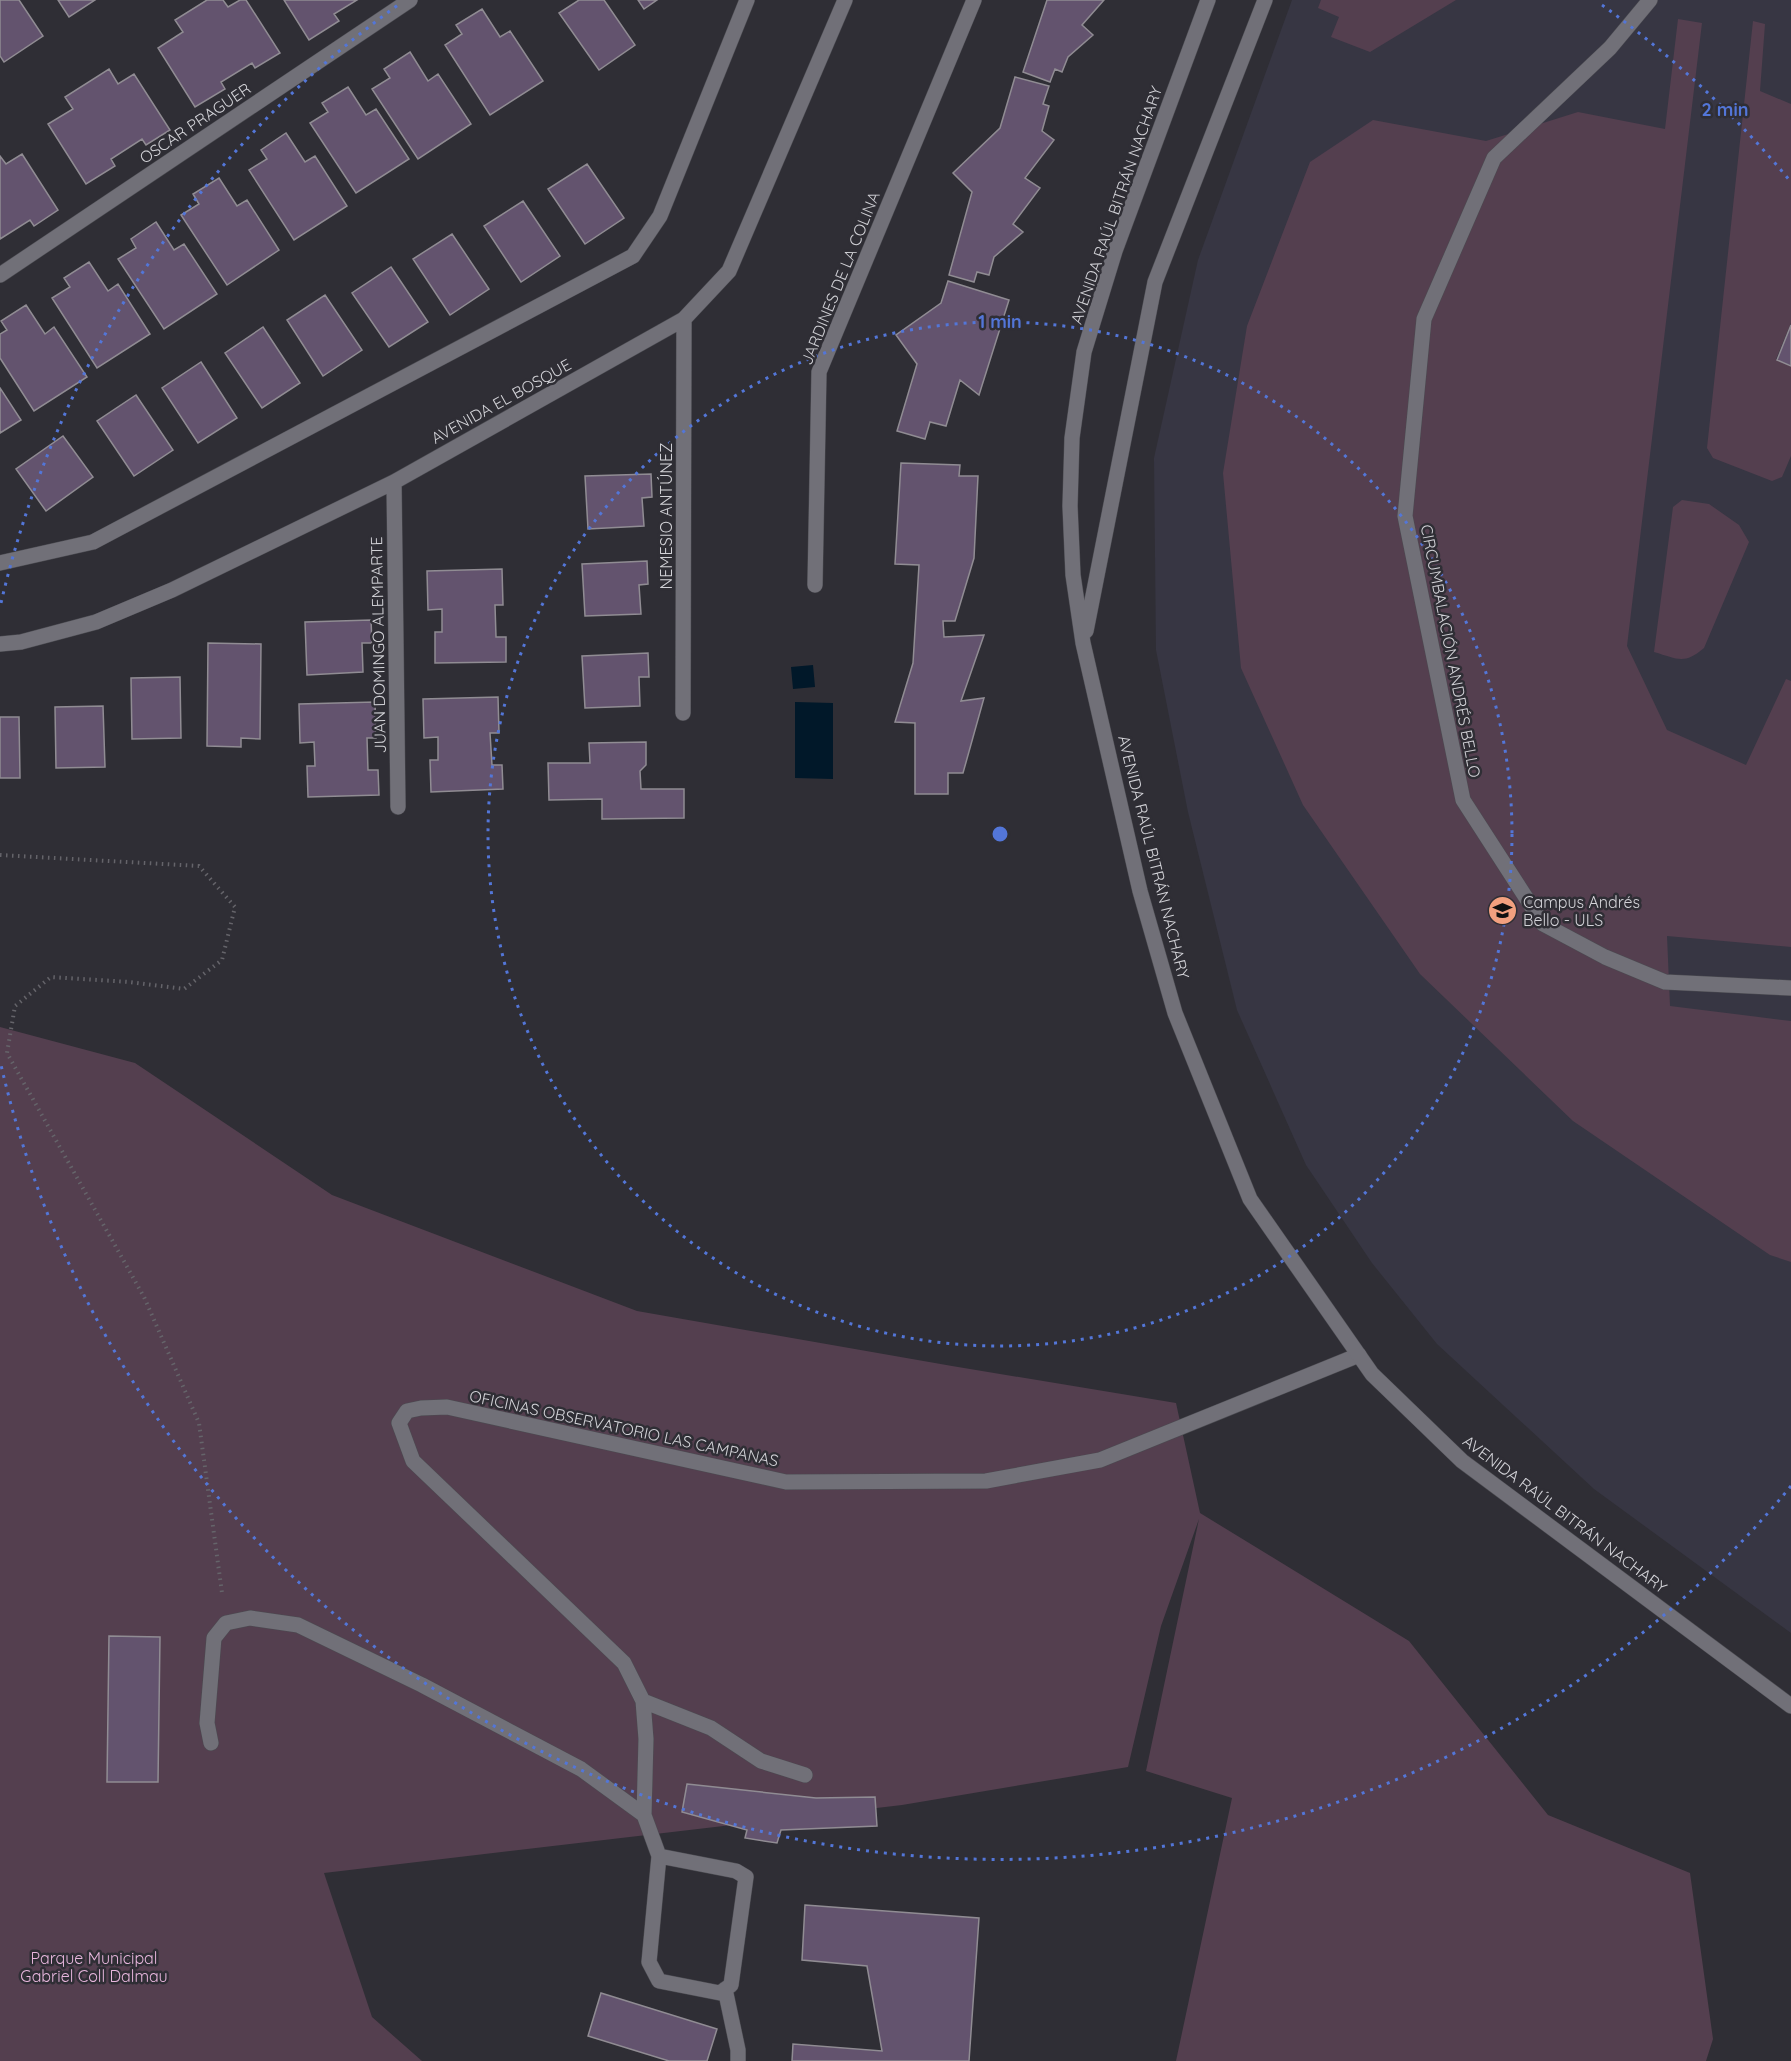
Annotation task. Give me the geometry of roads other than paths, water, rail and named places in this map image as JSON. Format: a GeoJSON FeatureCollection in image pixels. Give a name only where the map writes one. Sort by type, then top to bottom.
{"type":"FeatureCollection","features":[{"type":"Feature","properties":{"kind":"street","name":"OSCAR PRAGUER"},"geometry":{"type":"LineString","coordinates":[[0,275],[410,0]]}},
{"type":"Feature","properties":{"kind":"street"},"geometry":{"type":"LineString","coordinates":[[0,563],[93,542],[633,256],[660,216],[747,0]]}},
{"type":"Feature","properties":{"kind":"street","name":"AVENIDA EL BOSQUE"},"geometry":{"type":"LineString","coordinates":[[0,644],[21,642],[96,622],[172,590],[394,482],[684,319],[729,272],[845,0]]}},
{"type":"Feature","properties":{"kind":"street","name":"JARDINES DE LA COLINA"},"geometry":{"type":"LineString","coordinates":[[815,585],[819,372],[974,0]]}},
{"type":"Feature","properties":{"kind":"street","name":"AVENIDA RAÚL BITRÁN NACHARY"},"geometry":{"type":"LineString","coordinates":[[1208,0],[1115,251],[1084,352],[1072,438],[1070,506],[1073,575],[1083,643],[1140,891],[1175,1013],[1250,1199],[1372,1374],[1461,1461],[1791,1706]]}},
{"type":"Feature","properties":{"kind":"street"},"geometry":{"type":"LineString","coordinates":[[1083,643],[1155,282],[1265,0]]}},
{"type":"Feature","properties":{"kind":"street","name":"CIRCUMBALACIÓN ANDRÉS BELLO"},"geometry":{"type":"LineString","coordinates":[[1650,0],[1610,48],[1494,158],[1424,319],[1405,516],[1463,800],[1543,924],[1605,957],[1665,982],[1791,988]]}},
{"type":"Feature","properties":{"kind":"street","name":"NEMESIO ANTÚNEZ"},"geometry":{"type":"LineString","coordinates":[[683,713],[684,319]]}},
{"type":"Feature","properties":{"kind":"street","name":"JUAN DOMINGO ALEMPARTE"},"geometry":{"type":"LineString","coordinates":[[394,482],[398,807]]}},
{"type":"Feature","properties":{"kind":"street","name":"OFICINAS OBSERVATORIO LAS CAMPANAS"},"geometry":{"type":"LineString","coordinates":[[725,1989],[720,1993],[659,1981],[649,1962],[659,1856],[644,1815],[646,1739],[643,1701],[624,1663],[413,1461],[399,1423],[407,1411],[447,1407],[786,1482],[986,1481],[1100,1460],[1359,1355]]}},
{"type":"Feature","properties":{"kind":"street"},"geometry":{"type":"LineString","coordinates":[[211,1743],[207,1723],[214,1638],[226,1623],[250,1618],[298,1625],[422,1685],[581,1769],[644,1815]]}},
{"type":"Feature","properties":{"kind":"street"},"geometry":{"type":"LineString","coordinates":[[643,1701],[711,1728],[761,1761],[805,1775]]}},
{"type":"Feature","properties":{"kind":"street"},"geometry":{"type":"LineString","coordinates":[[659,1856],[736,1870],[746,1876],[731,1985],[725,1989],[738,2050],[738,2061]]}},
{"type":"Feature","properties":{"kind":"place","name":"Campus Andrés Bello - ULS"},"geometry":{"type":"Point","coordinates":[1502,911]}},
{"type":"Feature","properties":{"kind":"park label","name":"Parque Municipal Gabriel Coll Dalmau"},"geometry":{"type":"Point","coordinates":[94,1967]}}]}
